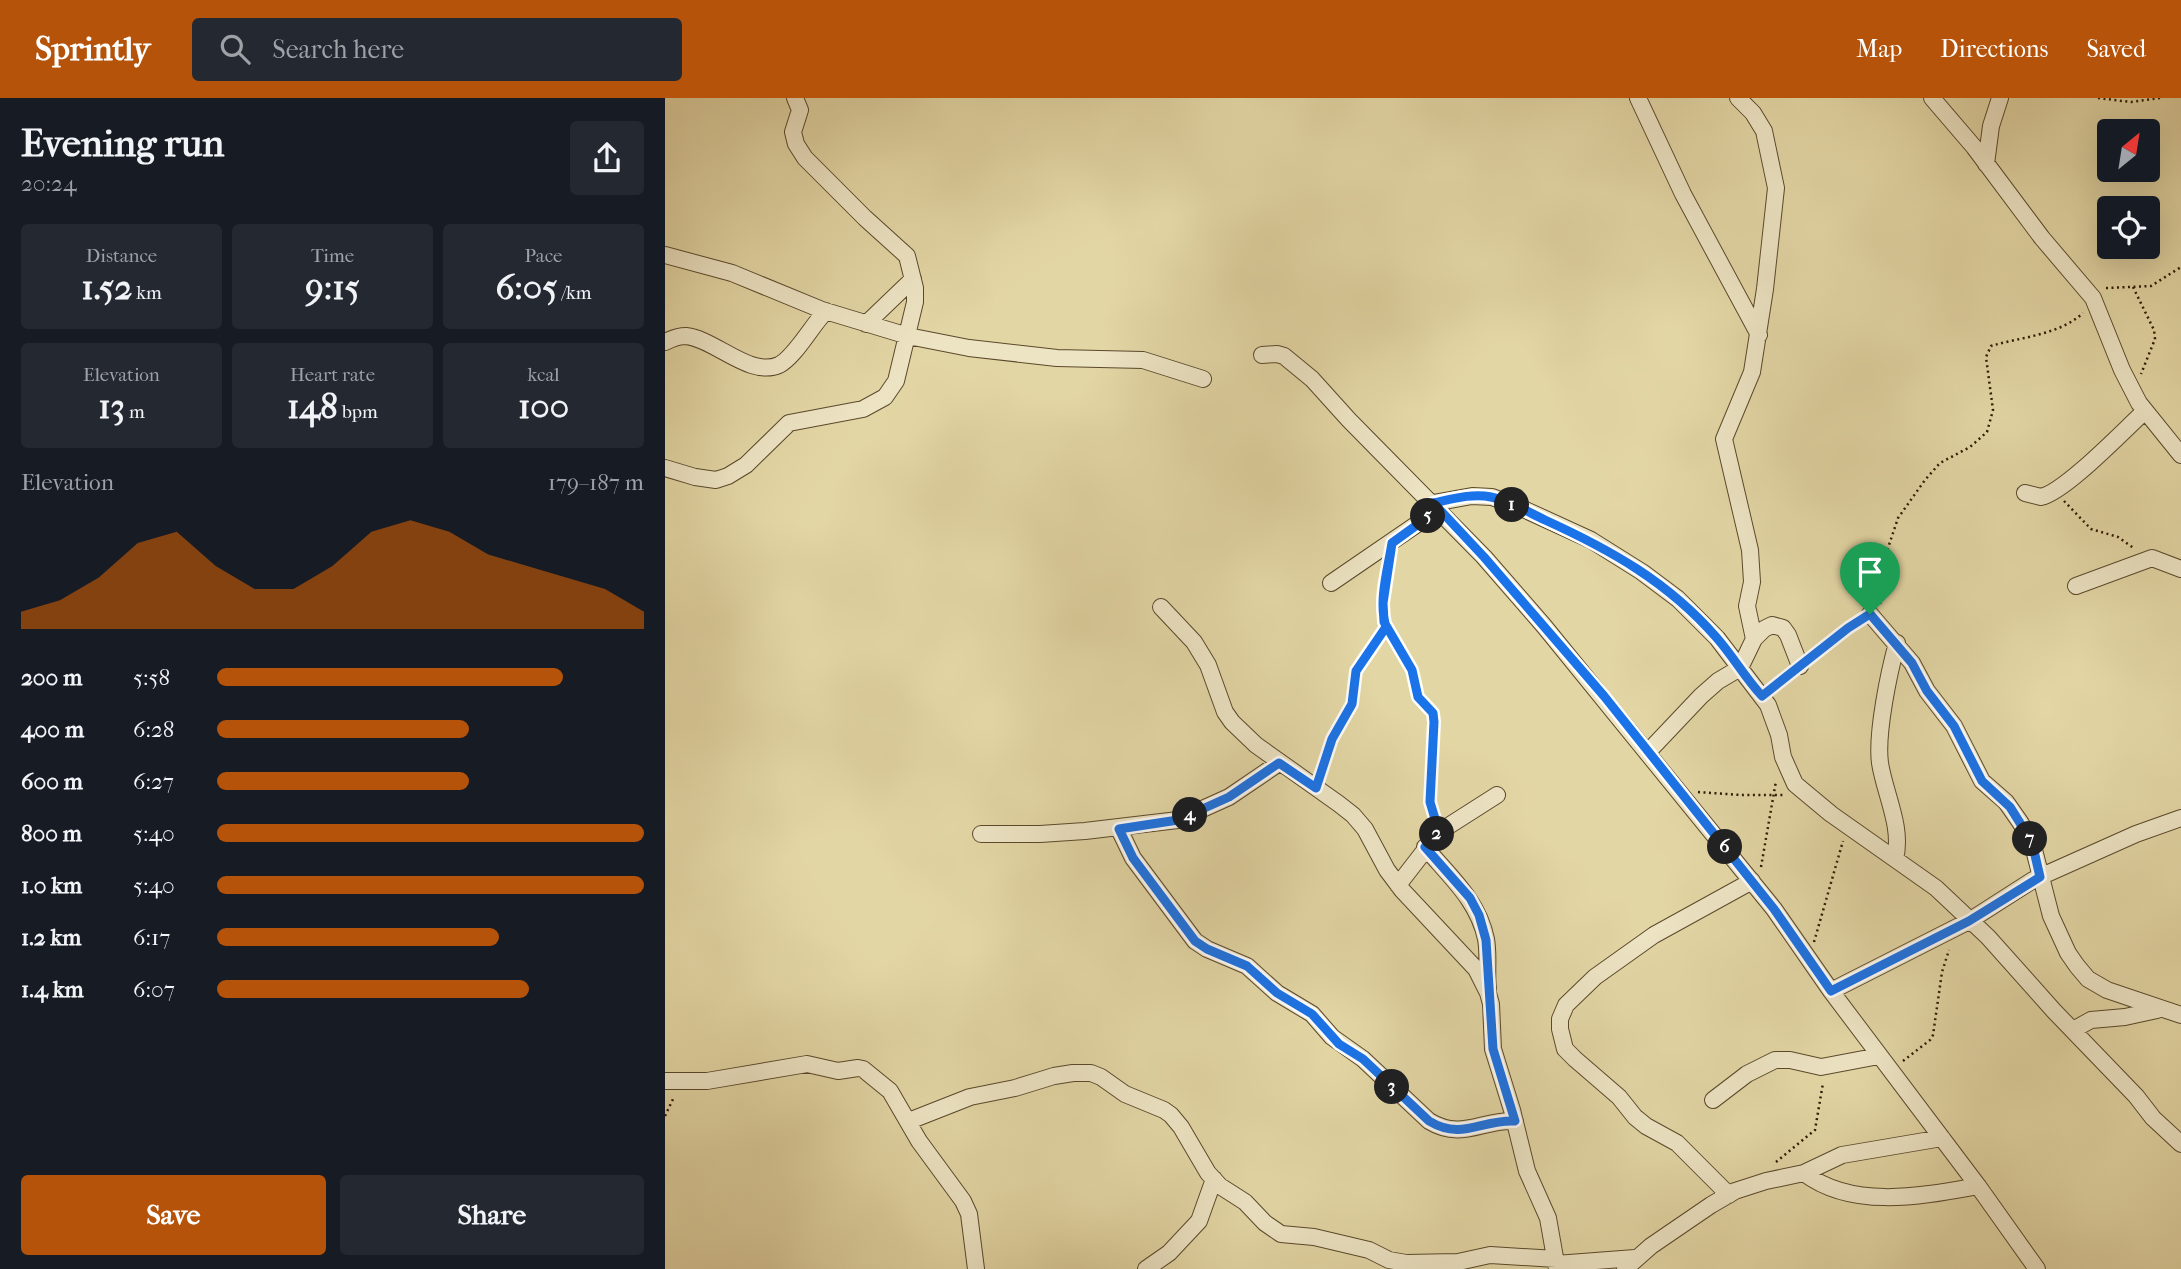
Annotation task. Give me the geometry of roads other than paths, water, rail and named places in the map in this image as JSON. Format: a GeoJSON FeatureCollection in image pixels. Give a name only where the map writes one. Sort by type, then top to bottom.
{"type":"FeatureCollection","features":[{"type":"Feature","properties":{"kind":"street"},"geometry":{"type":"LineString","coordinates":[[665,468],[716,480],[746,466],[777,432],[789,423],[863,409],[885,397],[895,381],[915,302],[907,256],[805,158],[796,144],[793,132],[800,110],[795,98]]}},
{"type":"Feature","properties":{"kind":"street"},"geometry":{"type":"LineString","coordinates":[[1639,98],[1683,194],[1759,335]]}},
{"type":"Feature","properties":{"kind":"street"},"geometry":{"type":"LineString","coordinates":[[1738,98],[1764,131],[1776,188],[1759,335],[1750,380],[1724,439],[1750,550],[1752,582],[1747,606],[1754,639]]}},
{"type":"Feature","properties":{"kind":"street"},"geometry":{"type":"LineString","coordinates":[[1932,98],[2092,298],[2134,393],[2145,411],[2181,454]]}},
{"type":"Feature","properties":{"kind":"street"},"geometry":{"type":"LineString","coordinates":[[1986,164],[1991,126],[2000,98]]}},
{"type":"Feature","properties":{"kind":"street"},"geometry":{"type":"LineString","coordinates":[[665,255],[731,273],[826,311],[908,336],[968,348],[1057,358],[1143,360],[1203,379]]}},
{"type":"Feature","properties":{"kind":"street"},"geometry":{"type":"LineString","coordinates":[[866,324],[913,279]]}},
{"type":"Feature","properties":{"kind":"street"},"geometry":{"type":"LineString","coordinates":[[665,342],[684,336],[691,337],[745,362],[762,367],[779,365],[789,357],[812,325],[826,311]]}},
{"type":"Feature","properties":{"kind":"street"},"geometry":{"type":"LineString","coordinates":[[1262,355],[1277,354],[1300,368],[1436,506],[1604,696],[1754,884],[2037,1269]]}},
{"type":"Feature","properties":{"kind":"street"},"geometry":{"type":"LineString","coordinates":[[2025,493],[2041,497],[2055,491],[2087,466],[2145,411]]}},
{"type":"Feature","properties":{"kind":"street"},"geometry":{"type":"LineString","coordinates":[[1331,583],[1392,543],[1436,506],[1472,496],[1492,497],[1519,507],[1591,540],[1641,572],[1678,599],[1717,638],[1762,696],[1773,715],[1787,770],[1795,784],[1936,888],[1963,924],[1988,937],[2136,1096],[2153,1118],[2181,1144]]}},
{"type":"Feature","properties":{"kind":"street"},"geometry":{"type":"LineString","coordinates":[[2076,586],[2145,560],[2158,559],[2181,569]]}},
{"type":"Feature","properties":{"kind":"street"},"geometry":{"type":"LineString","coordinates":[[1161,607],[1194,642],[1208,665],[1225,712],[1232,722],[1255,745],[1339,804],[1366,828],[1387,870],[1398,885],[1476,969],[1491,1004],[1493,1049],[1527,1171],[1548,1218],[1556,1264]]}},
{"type":"Feature","properties":{"kind":"street"},"geometry":{"type":"LineString","coordinates":[[1870,614],[1912,663],[1934,702],[1954,726],[1982,781],[2006,802],[2020,821],[2032,842],[2057,932],[2068,953],[2088,979],[2107,990],[2181,1015]]}},
{"type":"Feature","properties":{"kind":"street"},"geometry":{"type":"LineString","coordinates":[[1647,753],[1700,696],[1739,668],[1754,639],[1764,629],[1772,625],[1783,628],[1800,666]]}},
{"type":"Feature","properties":{"kind":"street"},"geometry":{"type":"LineString","coordinates":[[1895,859],[1898,836],[1880,761],[1887,691],[1897,643]]}},
{"type":"Feature","properties":{"kind":"street"},"geometry":{"type":"LineString","coordinates":[[981,834],[1040,834],[1119,829],[1178,820],[1229,797],[1279,763]]}},
{"type":"Feature","properties":{"kind":"street"},"geometry":{"type":"LineString","coordinates":[[1398,885],[1439,832],[1497,795]]}},
{"type":"Feature","properties":{"kind":"street"},"geometry":{"type":"LineString","coordinates":[[1831,991],[1963,924],[2040,877],[2136,834],[2181,818]]}},
{"type":"Feature","properties":{"kind":"street"},"geometry":{"type":"LineString","coordinates":[[1119,829],[1133,858],[1195,941],[1247,966],[1277,993],[1312,1014],[1339,1044],[1363,1059],[1429,1121],[1453,1131],[1470,1130],[1500,1121],[1515,1121]]}},
{"type":"Feature","properties":{"kind":"street"},"geometry":{"type":"LineString","coordinates":[[1425,847],[1470,898],[1479,915],[1486,940],[1488,993]]}},
{"type":"Feature","properties":{"kind":"street"},"geometry":{"type":"LineString","coordinates":[[1729,1195],[1677,1143],[1635,1117],[1619,1097],[1565,1049],[1560,1019],[1566,1005],[1595,977],[1654,934],[1754,884]]}},
{"type":"Feature","properties":{"kind":"street"},"geometry":{"type":"LineString","coordinates":[[2073,1030],[2091,1020],[2125,1017],[2160,1009]]}},
{"type":"Feature","properties":{"kind":"street"},"geometry":{"type":"LineString","coordinates":[[1713,1100],[1766,1062],[1790,1060],[1827,1066],[1879,1055]]}},
{"type":"Feature","properties":{"kind":"street"},"geometry":{"type":"LineString","coordinates":[[673,1081],[707,1081],[807,1064],[838,1071],[858,1068],[876,1078],[890,1091],[919,1141],[966,1207],[977,1269]]}},
{"type":"Feature","properties":{"kind":"street"},"geometry":{"type":"LineString","coordinates":[[909,1121],[970,1097],[1055,1076],[1091,1073],[1125,1094],[1171,1115],[1214,1180],[1245,1202],[1265,1223],[1281,1234],[1314,1237],[1369,1250],[1389,1261],[1424,1264],[1458,1262],[1490,1255],[1556,1264],[1630,1263],[1729,1195],[1760,1183],[1804,1173],[1842,1155],[1942,1138]]}},
{"type":"Feature","properties":{"kind":"street"},"geometry":{"type":"LineString","coordinates":[[1804,1173],[1816,1182],[1837,1191],[1865,1196],[1912,1195],[1978,1186]]}},
{"type":"Feature","properties":{"kind":"street"},"geometry":{"type":"LineString","coordinates":[[1146,1269],[1169,1253],[1199,1221],[1214,1180]]}}]}
